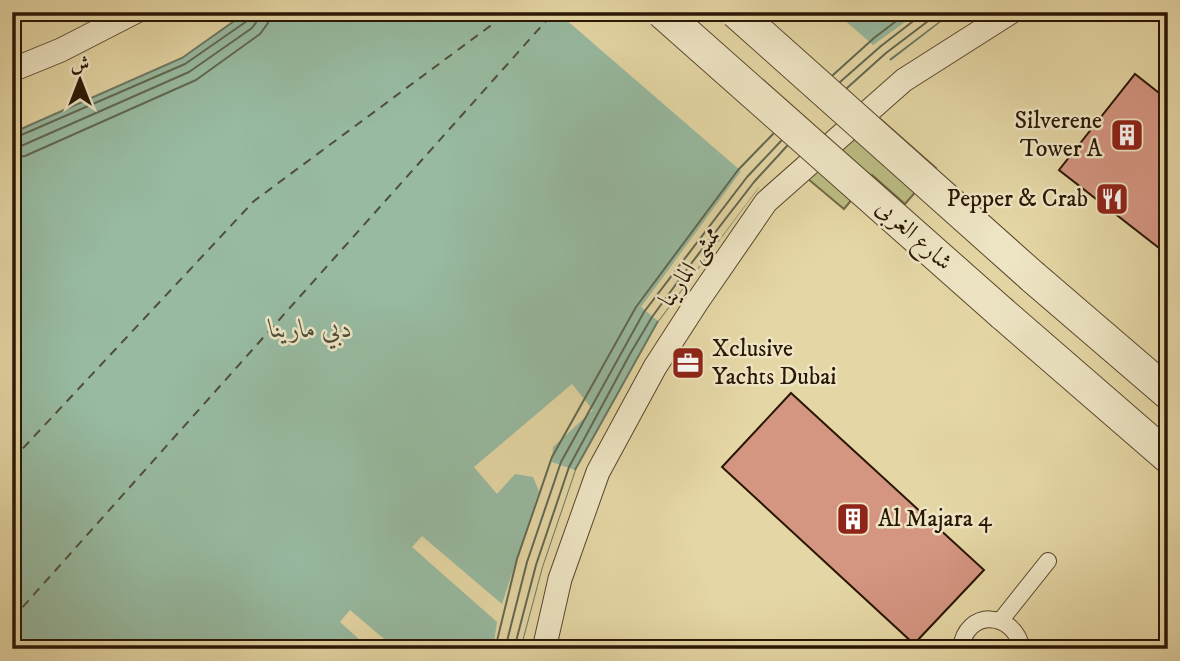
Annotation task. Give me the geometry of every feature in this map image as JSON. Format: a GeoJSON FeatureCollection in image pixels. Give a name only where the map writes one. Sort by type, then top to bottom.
{"type":"FeatureCollection","features":[{"type":"Feature","properties":{"kind":"street"},"geometry":{"type":"LineString","coordinates":[[12,70],[61,50],[135,12]]}},
{"type":"Feature","properties":{"kind":"street","name":"شارع الغربى"},"geometry":{"type":"LineString","coordinates":[[662,12],[1168,457]]}},
{"type":"Feature","properties":{"kind":"street","name":"شارع الغربى"},"geometry":{"type":"LineString","coordinates":[[736,12],[1033,277],[1168,393]]}},
{"type":"Feature","properties":{"kind":"street","name":"ممشى المارينا"},"geometry":{"type":"LineString","coordinates":[[544,649],[560,579],[598,472],[655,367],[696,302],[766,202],[904,80],[1011,12]]}},
{"type":"Feature","properties":{"kind":"lane"},"geometry":{"type":"LineString","coordinates":[[1000,620],[1048,561]]}},
{"type":"Feature","properties":{"kind":"lane"},"geometry":{"type":"LineString","coordinates":[[961,649],[966,633],[975,624],[987,619],[1000,620],[1012,626],[1020,636],[1023,649]]}},
{"type":"Feature","properties":{"kind":"shaded area"},"geometry":{"type":"Polygon","coordinates":[[[869,109],[936,168],[905,204],[872,175],[844,209],[808,179],[869,109]]]}},
{"type":"Feature","properties":{"kind":"water","name":"دبي مارينا"},"geometry":{"type":"Polygon","coordinates":[[[247,12],[952,12],[863,81],[759,186],[658,321],[575,470],[542,567],[520,649],[12,649],[12,133],[182,58],[247,12]]]}},
{"type":"Feature","properties":{"kind":"pier"},"geometry":{"type":"Polygon","coordinates":[[[557,12],[835,12],[873,45],[919,12],[952,12],[889,59],[892,62],[866,84],[762,189],[759,187],[658,321],[641,307],[741,171],[557,12]]]}},
{"type":"Feature","properties":{"kind":"pier"},"geometry":{"type":"Polygon","coordinates":[[[572,384],[593,410],[553,447],[552,462],[575,470],[542,567],[520,649],[493,649],[497,622],[412,547],[422,536],[502,604],[539,491],[533,477],[515,474],[497,494],[474,467],[572,384]]]}},
{"type":"Feature","properties":{"kind":"pier"},"geometry":{"type":"Polygon","coordinates":[[[350,610],[396,649],[370,649],[340,622],[350,610]]]}},
{"type":"Feature","properties":{"kind":"building","name":"Silverene Tower A"},"geometry":{"type":"Polygon","coordinates":[[[1135,74],[1168,100],[1168,255],[1059,170],[1135,74]]]}},
{"type":"Feature","properties":{"kind":"building","name":"Al Majara 4"},"geometry":{"type":"Polygon","coordinates":[[[791,393],[984,570],[914,644],[722,467],[791,393]]]}},
{"type":"Feature","properties":{"kind":"ferry route"},"geometry":{"type":"LineString","coordinates":[[12,460],[254,201],[509,12]]}},
{"type":"Feature","properties":{"kind":"ferry route"},"geometry":{"type":"LineString","coordinates":[[12,619],[554,12]]}},
{"type":"Feature","properties":{"kind":"place","name":"Silverene Tower A"},"geometry":{"type":"Point","coordinates":[1127,135]}},
{"type":"Feature","properties":{"kind":"place","name":"Pepper & Crab"},"geometry":{"type":"Point","coordinates":[1112,199]}},
{"type":"Feature","properties":{"kind":"place","name":"Xclusive Yachts Dubai"},"geometry":{"type":"Point","coordinates":[688,363]}},
{"type":"Feature","properties":{"kind":"place","name":"Al Majara 4"},"geometry":{"type":"Point","coordinates":[853,519]}}]}
